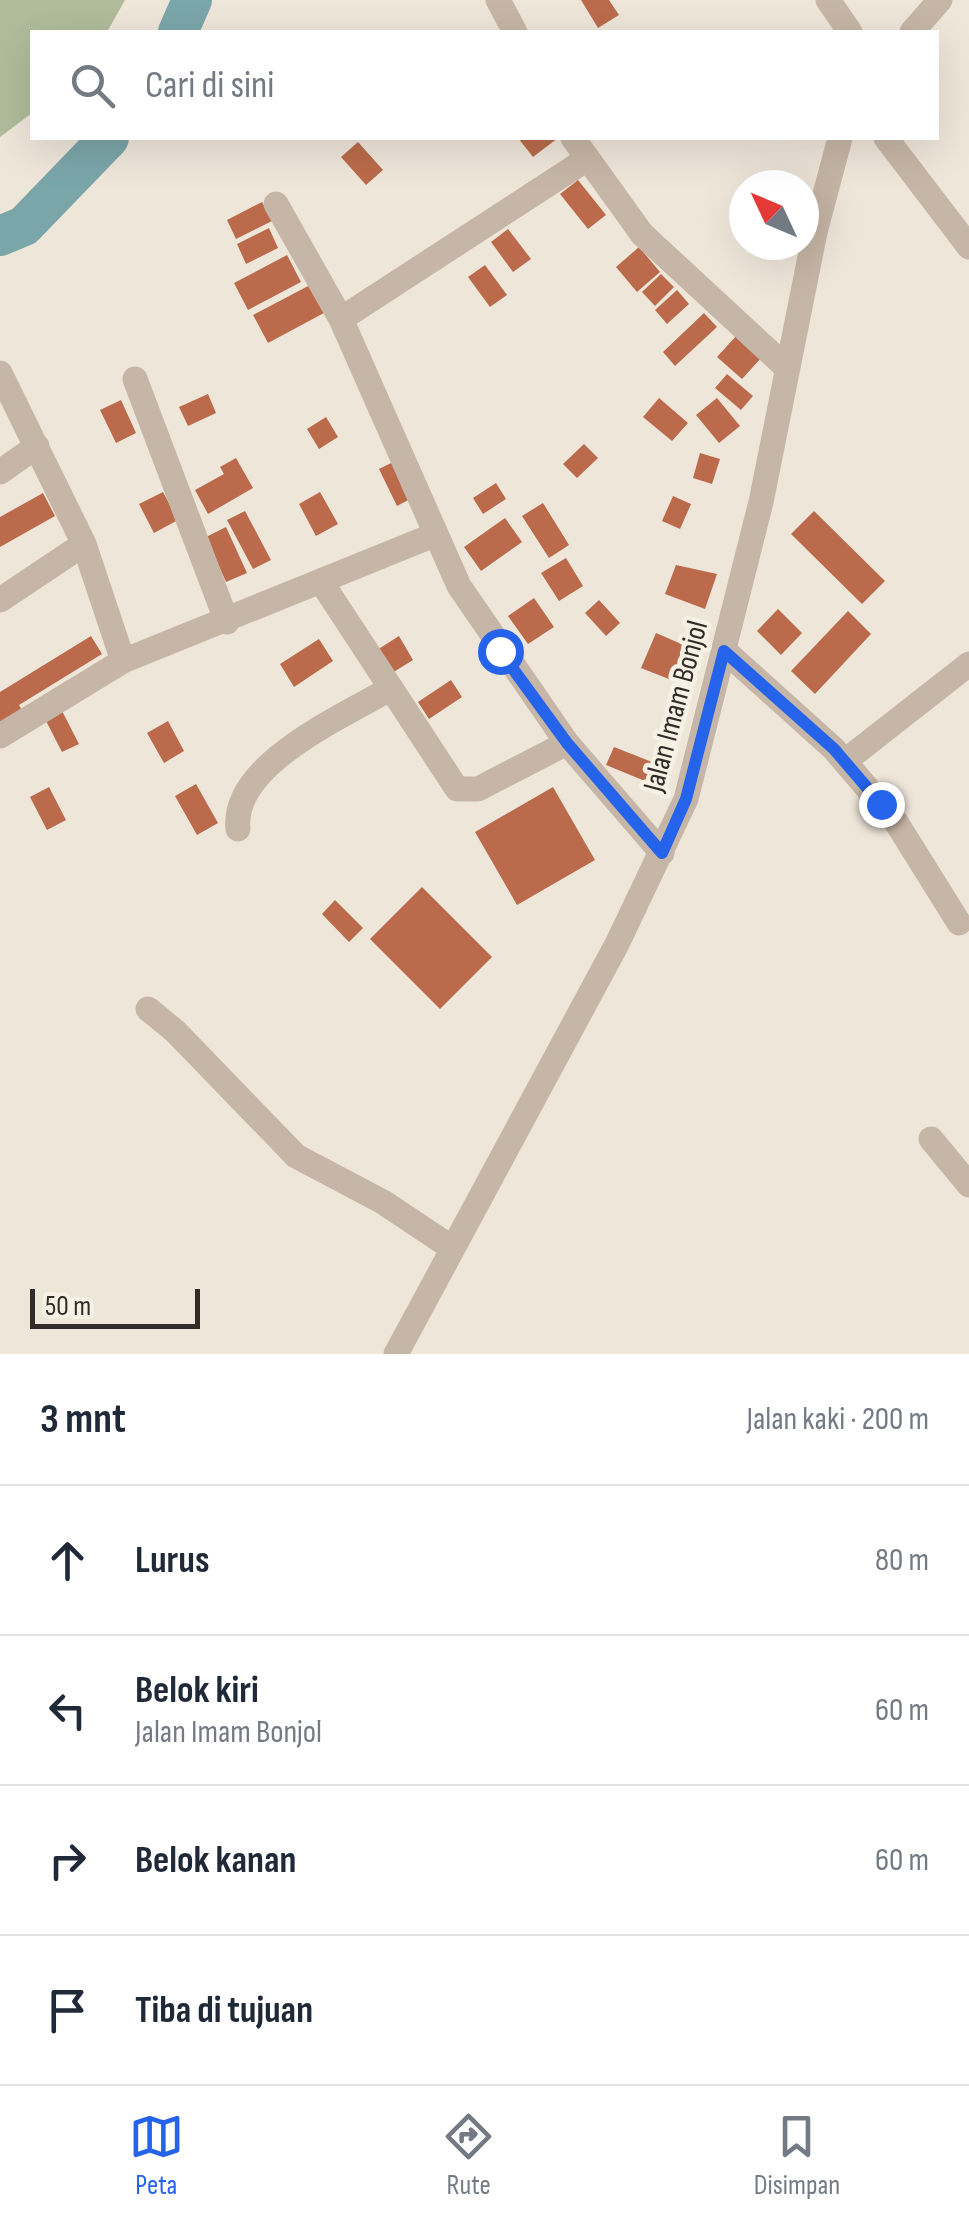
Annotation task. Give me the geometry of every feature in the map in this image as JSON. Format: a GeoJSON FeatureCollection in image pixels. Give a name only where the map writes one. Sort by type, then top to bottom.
{"type":"FeatureCollection","features":[{"type":"Feature","properties":{"kind":"street"},"geometry":{"type":"LineString","coordinates":[[498,0],[514,30]]}},
{"type":"Feature","properties":{"kind":"street"},"geometry":{"type":"LineString","coordinates":[[828,0],[849,30]]}},
{"type":"Feature","properties":{"kind":"street"},"geometry":{"type":"LineString","coordinates":[[914,30],[940,0]]}},
{"type":"Feature","properties":{"kind":"street","name":"Jalan Imam Bonjol"},"geometry":{"type":"LineString","coordinates":[[396,1354],[662,853],[686,799],[762,502],[787,368],[840,140]]}},
{"type":"Feature","properties":{"kind":"street"},"geometry":{"type":"LineString","coordinates":[[888,140],[969,247]]}},
{"type":"Feature","properties":{"kind":"street"},"geometry":{"type":"LineString","coordinates":[[342,319],[580,148],[653,247],[787,368]]}},
{"type":"Feature","properties":{"kind":"street"},"geometry":{"type":"LineString","coordinates":[[276,204],[342,319],[434,535],[490,635],[567,743],[662,853]]}},
{"type":"Feature","properties":{"kind":"street"},"geometry":{"type":"LineString","coordinates":[[0,374],[84,544],[122,660]]}},
{"type":"Feature","properties":{"kind":"street"},"geometry":{"type":"LineString","coordinates":[[135,379],[227,622]]}},
{"type":"Feature","properties":{"kind":"street"},"geometry":{"type":"LineString","coordinates":[[0,472],[38,446]]}},
{"type":"Feature","properties":{"kind":"street"},"geometry":{"type":"LineString","coordinates":[[0,736],[122,660],[227,622],[434,535]]}},
{"type":"Feature","properties":{"kind":"street"},"geometry":{"type":"LineString","coordinates":[[0,600],[84,544]]}},
{"type":"Feature","properties":{"kind":"street"},"geometry":{"type":"LineString","coordinates":[[322,583],[452,786],[462,791],[478,789],[567,743]]}},
{"type":"Feature","properties":{"kind":"street"},"geometry":{"type":"LineString","coordinates":[[724,651],[845,761],[896,822],[958,924]]}},
{"type":"Feature","properties":{"kind":"street"},"geometry":{"type":"LineString","coordinates":[[845,761],[969,664]]}},
{"type":"Feature","properties":{"kind":"street"},"geometry":{"type":"LineString","coordinates":[[238,828],[236,810],[259,773],[294,746],[391,688]]}},
{"type":"Feature","properties":{"kind":"street"},"geometry":{"type":"LineString","coordinates":[[148,1009],[175,1031],[296,1156],[383,1202],[452,1248]]}},
{"type":"Feature","properties":{"kind":"street"},"geometry":{"type":"LineString","coordinates":[[930,1139],[967,1179]]}},
{"type":"Feature","properties":{"kind":"green space"},"geometry":{"type":"Polygon","coordinates":[[[0,0],[125,0],[108,30],[30,30],[30,114],[0,137],[0,0]]]}},
{"type":"Feature","properties":{"kind":"building"},"geometry":{"type":"Polygon","coordinates":[[[581,0],[609,0],[619,15],[598,28],[581,0]]]}},
{"type":"Feature","properties":{"kind":"building"},"geometry":{"type":"Polygon","coordinates":[[[520,140],[555,140],[533,157],[520,140]]]}},
{"type":"Feature","properties":{"kind":"building"},"geometry":{"type":"Polygon","coordinates":[[[358,142],[383,170],[366,185],[341,157],[358,142]]]}},
{"type":"Feature","properties":{"kind":"building"},"geometry":{"type":"Polygon","coordinates":[[[578,180],[606,215],[588,229],[560,194],[578,180]]]}},
{"type":"Feature","properties":{"kind":"building"},"geometry":{"type":"Polygon","coordinates":[[[262,202],[272,221],[236,239],[227,220],[262,202]]]}},
{"type":"Feature","properties":{"kind":"building"},"geometry":{"type":"Polygon","coordinates":[[[269,228],[278,248],[246,264],[237,244],[269,228]]]}},
{"type":"Feature","properties":{"kind":"building"},"geometry":{"type":"Polygon","coordinates":[[[508,229],[531,259],[513,272],[491,242],[508,229]]]}},
{"type":"Feature","properties":{"kind":"building"},"geometry":{"type":"Polygon","coordinates":[[[639,247],[660,272],[637,292],[616,267],[639,247]]]}},
{"type":"Feature","properties":{"kind":"building"},"geometry":{"type":"Polygon","coordinates":[[[287,255],[301,282],[248,310],[234,283],[287,255]]]}},
{"type":"Feature","properties":{"kind":"building"},"geometry":{"type":"Polygon","coordinates":[[[485,265],[507,295],[490,307],[468,277],[485,265]]]}},
{"type":"Feature","properties":{"kind":"building"},"geometry":{"type":"Polygon","coordinates":[[[661,274],[674,287],[655,306],[642,292],[661,274]]]}},
{"type":"Feature","properties":{"kind":"building"},"geometry":{"type":"Polygon","coordinates":[[[310,285],[324,313],[268,343],[253,315],[310,285]]]}},
{"type":"Feature","properties":{"kind":"building"},"geometry":{"type":"Polygon","coordinates":[[[677,290],[689,304],[667,324],[655,310],[677,290]]]}},
{"type":"Feature","properties":{"kind":"building"},"geometry":{"type":"Polygon","coordinates":[[[704,313],[717,327],[675,366],[663,352],[704,313]]]}},
{"type":"Feature","properties":{"kind":"building"},"geometry":{"type":"Polygon","coordinates":[[[737,335],[762,357],[742,379],[717,357],[737,335]]]}},
{"type":"Feature","properties":{"kind":"building"},"geometry":{"type":"Polygon","coordinates":[[[727,374],[753,396],[741,410],[715,388],[727,374]]]}},
{"type":"Feature","properties":{"kind":"building"},"geometry":{"type":"Polygon","coordinates":[[[208,394],[216,413],[188,426],[179,407],[208,394]]]}},
{"type":"Feature","properties":{"kind":"building"},"geometry":{"type":"Polygon","coordinates":[[[659,398],[688,423],[672,441],[643,417],[659,398]]]}},
{"type":"Feature","properties":{"kind":"building"},"geometry":{"type":"Polygon","coordinates":[[[717,398],[740,426],[719,443],[696,415],[717,398]]]}},
{"type":"Feature","properties":{"kind":"building"},"geometry":{"type":"Polygon","coordinates":[[[121,400],[136,433],[116,443],[100,410],[121,400]]]}},
{"type":"Feature","properties":{"kind":"building"},"geometry":{"type":"Polygon","coordinates":[[[326,417],[338,437],[319,449],[307,429],[326,417]]]}},
{"type":"Feature","properties":{"kind":"building"},"geometry":{"type":"Polygon","coordinates":[[[584,444],[598,458],[577,478],[563,464],[584,444]]]}},
{"type":"Feature","properties":{"kind":"building"},"geometry":{"type":"Polygon","coordinates":[[[700,453],[720,459],[712,484],[693,478],[700,453]]]}},
{"type":"Feature","properties":{"kind":"building"},"geometry":{"type":"Polygon","coordinates":[[[236,458],[253,488],[208,514],[195,490],[224,474],[220,467],[236,458]]]}},
{"type":"Feature","properties":{"kind":"building"},"geometry":{"type":"Polygon","coordinates":[[[397,460],[414,497],[397,506],[379,469],[397,460]]]}},
{"type":"Feature","properties":{"kind":"building"},"geometry":{"type":"Polygon","coordinates":[[[496,483],[506,499],[483,514],[473,498],[496,483]]]}},
{"type":"Feature","properties":{"kind":"building"},"geometry":{"type":"Polygon","coordinates":[[[163,492],[178,520],[154,533],[139,504],[163,492]]]}},
{"type":"Feature","properties":{"kind":"building"},"geometry":{"type":"Polygon","coordinates":[[[320,492],[338,524],[316,536],[299,504],[320,492]]]}},
{"type":"Feature","properties":{"kind":"building"},"geometry":{"type":"Polygon","coordinates":[[[43,493],[55,516],[0,547],[0,517],[43,493]]]}},
{"type":"Feature","properties":{"kind":"building"},"geometry":{"type":"Polygon","coordinates":[[[673,496],[691,504],[680,529],[662,521],[673,496]]]}},
{"type":"Feature","properties":{"kind":"building"},"geometry":{"type":"Polygon","coordinates":[[[543,503],[569,545],[549,558],[522,516],[543,503]]]}},
{"type":"Feature","properties":{"kind":"building"},"geometry":{"type":"Polygon","coordinates":[[[245,511],[271,560],[253,569],[227,520],[245,511]]]}},
{"type":"Feature","properties":{"kind":"building"},"geometry":{"type":"Polygon","coordinates":[[[814,511],[885,581],[862,604],[791,534],[814,511]]]}},
{"type":"Feature","properties":{"kind":"building"},"geometry":{"type":"Polygon","coordinates":[[[505,518],[522,542],[481,571],[464,547],[505,518]]]}},
{"type":"Feature","properties":{"kind":"building"},"geometry":{"type":"Polygon","coordinates":[[[226,527],[247,573],[226,582],[206,537],[226,527]]]}},
{"type":"Feature","properties":{"kind":"building"},"geometry":{"type":"Polygon","coordinates":[[[566,558],[583,586],[559,601],[541,573],[566,558]]]}},
{"type":"Feature","properties":{"kind":"building"},"geometry":{"type":"Polygon","coordinates":[[[676,565],[717,574],[705,609],[665,594],[676,565]]]}},
{"type":"Feature","properties":{"kind":"building"},"geometry":{"type":"Polygon","coordinates":[[[534,598],[554,627],[528,644],[508,616],[534,598]]]}},
{"type":"Feature","properties":{"kind":"building"},"geometry":{"type":"Polygon","coordinates":[[[599,600],[620,623],[606,636],[585,613],[599,600]]]}},
{"type":"Feature","properties":{"kind":"building"},"geometry":{"type":"Polygon","coordinates":[[[778,609],[802,633],[781,655],[757,631],[778,609]]]}},
{"type":"Feature","properties":{"kind":"building"},"geometry":{"type":"Polygon","coordinates":[[[848,611],[871,634],[815,694],[791,671],[848,611]]]}},
{"type":"Feature","properties":{"kind":"building"},"geometry":{"type":"Polygon","coordinates":[[[656,633],[693,649],[679,683],[641,668],[656,633]]]}},
{"type":"Feature","properties":{"kind":"building"},"geometry":{"type":"Polygon","coordinates":[[[91,636],[102,654],[19,705],[26,717],[5,729],[0,721],[0,692],[91,636]]]}},
{"type":"Feature","properties":{"kind":"building"},"geometry":{"type":"Polygon","coordinates":[[[399,636],[413,660],[392,673],[377,650],[399,636]]]}},
{"type":"Feature","properties":{"kind":"building"},"geometry":{"type":"Polygon","coordinates":[[[319,639],[333,661],[294,687],[280,664],[319,639]]]}},
{"type":"Feature","properties":{"kind":"building"},"geometry":{"type":"Polygon","coordinates":[[[451,680],[462,697],[429,719],[418,702],[451,680]]]}},
{"type":"Feature","properties":{"kind":"building"},"geometry":{"type":"Polygon","coordinates":[[[60,707],[79,744],[62,752],[43,715],[60,707]]]}},
{"type":"Feature","properties":{"kind":"building"},"geometry":{"type":"Polygon","coordinates":[[[168,721],[184,751],[164,763],[147,733],[168,721]]]}},
{"type":"Feature","properties":{"kind":"building"},"geometry":{"type":"Polygon","coordinates":[[[614,747],[652,762],[645,781],[606,765],[614,747]]]}},
{"type":"Feature","properties":{"kind":"building"},"geometry":{"type":"Polygon","coordinates":[[[196,784],[218,823],[197,835],[175,796],[196,784]]]}},
{"type":"Feature","properties":{"kind":"building"},"geometry":{"type":"Polygon","coordinates":[[[49,787],[66,820],[47,830],[30,797],[49,787]]]}},
{"type":"Feature","properties":{"kind":"building"},"geometry":{"type":"Polygon","coordinates":[[[553,787],[595,860],[517,905],[475,832],[553,787]]]}},
{"type":"Feature","properties":{"kind":"building"},"geometry":{"type":"Polygon","coordinates":[[[422,887],[492,957],[440,1009],[370,939],[422,887]]]}},
{"type":"Feature","properties":{"kind":"building"},"geometry":{"type":"Polygon","coordinates":[[[335,900],[363,928],[349,942],[322,914],[335,900]]]}},
{"type":"Feature","properties":{"kind":"waterway"},"geometry":{"type":"LineString","coordinates":[[179,30],[192,0]]}},
{"type":"Feature","properties":{"kind":"waterway"},"geometry":{"type":"LineString","coordinates":[[0,236],[24,226],[107,140]]}},
{"type":"Feature","properties":{"kind":"route"},"geometry":{"type":"LineString","coordinates":[[500,651],[567,743],[662,853],[686,799],[724,651],[834,749],[881,804]]}}]}
